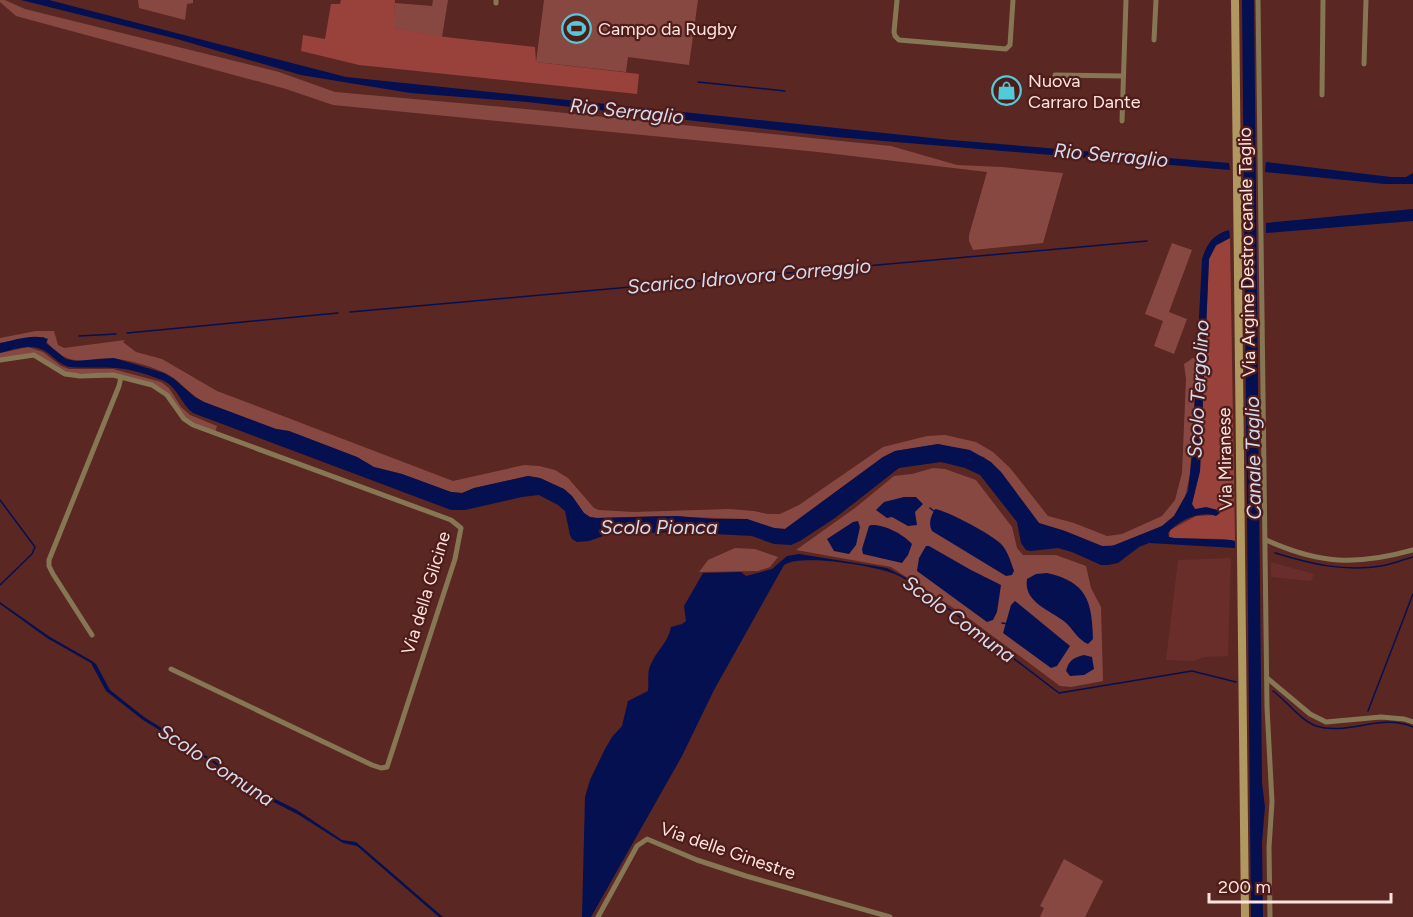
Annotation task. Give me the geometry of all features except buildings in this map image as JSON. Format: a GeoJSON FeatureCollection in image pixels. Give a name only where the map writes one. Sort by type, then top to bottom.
{"type":"FeatureCollection","features":[{"type":"Feature","properties":{"kind":"main road","name":"Via Miranese"},"geometry":{"type":"LineString","coordinates":[[1235,0],[1245,917]]}},
{"type":"Feature","properties":{"kind":"street"},"geometry":{"type":"LineString","coordinates":[[897,0],[895,36],[899,39],[1009,48],[1013,0]]}},
{"type":"Feature","properties":{"kind":"street"},"geometry":{"type":"LineString","coordinates":[[1122,121],[1126,0]]}},
{"type":"Feature","properties":{"kind":"street"},"geometry":{"type":"LineString","coordinates":[[1154,40],[1156,0]]}},
{"type":"Feature","properties":{"kind":"street","name":"Via Argine Destro canale Taglio"},"geometry":{"type":"LineString","coordinates":[[1258,0],[1267,678],[1272,802],[1269,847],[1270,917]]}},
{"type":"Feature","properties":{"kind":"street"},"geometry":{"type":"LineString","coordinates":[[1322,95],[1323,0]]}},
{"type":"Feature","properties":{"kind":"street"},"geometry":{"type":"LineString","coordinates":[[1364,64],[1366,0]]}},
{"type":"Feature","properties":{"kind":"street"},"geometry":{"type":"LineString","coordinates":[[1055,75],[1123,76]]}},
{"type":"Feature","properties":{"kind":"street","name":"Via della Glicine"},"geometry":{"type":"LineString","coordinates":[[0,360],[34,355],[57,370],[72,376],[104,375],[152,385],[160,390],[184,419],[193,425],[452,520],[461,528],[455,559],[387,767],[372,765],[171,669]]}},
{"type":"Feature","properties":{"kind":"street"},"geometry":{"type":"LineString","coordinates":[[92,635],[53,574],[49,560],[121,377]]}},
{"type":"Feature","properties":{"kind":"street"},"geometry":{"type":"LineString","coordinates":[[1266,540],[1301,554],[1333,560],[1379,559],[1413,550]]}},
{"type":"Feature","properties":{"kind":"street"},"geometry":{"type":"LineString","coordinates":[[1267,678],[1310,714],[1326,722],[1392,717],[1413,722]]}},
{"type":"Feature","properties":{"kind":"street","name":"Via delle Ginestre"},"geometry":{"type":"LineString","coordinates":[[598,917],[640,842],[647,839],[736,873],[890,917]]}},
{"type":"Feature","properties":{"kind":"shaded area"},"geometry":{"type":"Polygon","coordinates":[[[0,0],[25,9],[279,72],[335,92],[891,146],[957,165],[1063,173],[1043,243],[973,250],[969,235],[987,172],[818,152],[333,105],[286,89],[16,16],[0,0]]]}},
{"type":"Feature","properties":{"kind":"shaded area"},"geometry":{"type":"Polygon","coordinates":[[[138,0],[193,0],[193,3],[187,4],[185,20],[139,8],[138,0]]]}},
{"type":"Feature","properties":{"kind":"shaded area"},"geometry":{"type":"Polygon","coordinates":[[[341,0],[395,0],[394,28],[445,37],[535,47],[536,62],[639,74],[637,94],[359,65],[301,51],[303,35],[325,39],[331,4],[340,4],[341,0]]]}},
{"type":"Feature","properties":{"kind":"shaded area"},"geometry":{"type":"Polygon","coordinates":[[[433,0],[448,0],[442,37],[393,28],[395,3],[432,6],[433,0]]]}},
{"type":"Feature","properties":{"kind":"shaded area"},"geometry":{"type":"Polygon","coordinates":[[[544,0],[698,0],[689,65],[628,57],[626,72],[536,62],[544,0]]]}},
{"type":"Feature","properties":{"kind":"shaded area"},"geometry":{"type":"Polygon","coordinates":[[[1230,238],[1235,541],[1174,538],[1169,537],[1170,530],[1196,516],[1213,515],[1215,509],[1195,509],[1192,504],[1200,471],[1209,259],[1216,246],[1230,238]]]}},
{"type":"Feature","properties":{"kind":"shaded area"},"geometry":{"type":"Polygon","coordinates":[[[1172,243],[1192,250],[1169,312],[1187,319],[1174,354],[1154,346],[1163,321],[1145,314],[1172,243]]]}},
{"type":"Feature","properties":{"kind":"shaded area"},"geometry":{"type":"Polygon","coordinates":[[[36,331],[54,331],[58,345],[64,348],[125,340],[123,342],[136,352],[162,359],[217,391],[453,481],[524,465],[555,470],[568,478],[594,508],[599,510],[634,512],[729,509],[780,514],[799,505],[883,447],[927,436],[945,435],[976,442],[993,452],[1010,468],[1048,516],[1107,536],[1122,534],[1162,516],[1175,500],[1182,473],[1186,379],[1184,364],[1193,358],[1197,359],[1190,474],[1185,498],[1174,516],[1162,526],[1117,545],[1102,546],[1039,523],[1001,472],[984,457],[938,444],[895,451],[883,457],[785,529],[774,528],[747,519],[657,516],[597,518],[584,513],[564,489],[540,478],[528,476],[474,488],[462,493],[451,492],[402,474],[374,467],[357,457],[289,431],[276,429],[204,402],[169,375],[148,366],[109,358],[71,359],[54,349],[44,337],[0,343],[0,338],[36,331]]]}},
{"type":"Feature","properties":{"kind":"shaded area"},"geometry":{"type":"Polygon","coordinates":[[[28,347],[43,352],[61,366],[69,369],[113,369],[161,382],[169,388],[181,407],[190,415],[217,426],[215,433],[187,420],[167,393],[153,384],[118,374],[69,373],[58,369],[36,353],[0,359],[0,353],[28,347]]]}},
{"type":"Feature","properties":{"kind":"shaded area"},"geometry":{"type":"Polygon","coordinates":[[[933,468],[945,469],[976,480],[1012,527],[1017,548],[1023,555],[1056,555],[1086,566],[1091,588],[1101,607],[1103,681],[1071,687],[1060,686],[967,617],[891,567],[796,550],[855,508],[894,476],[933,468]]]}},
{"type":"Feature","properties":{"kind":"shaded area"},"geometry":{"type":"Polygon","coordinates":[[[735,548],[755,549],[778,557],[770,567],[758,571],[699,572],[708,560],[735,548]]]}},
{"type":"Feature","properties":{"kind":"shaded area"},"geometry":{"type":"Polygon","coordinates":[[[1231,558],[1228,656],[1205,657],[1194,661],[1166,660],[1178,560],[1231,558]]]}},
{"type":"Feature","properties":{"kind":"shaded area"},"geometry":{"type":"Polygon","coordinates":[[[1271,562],[1314,574],[1311,581],[1271,577],[1271,562]]]}},
{"type":"Feature","properties":{"kind":"shaded area"},"geometry":{"type":"Polygon","coordinates":[[[1064,859],[1103,881],[1085,917],[1040,917],[1044,908],[1040,906],[1064,859]]]}},
{"type":"Feature","properties":{"kind":"water","name":"Rio Serraglio"},"geometry":{"type":"Polygon","coordinates":[[[21,0],[49,0],[346,77],[951,140],[1229,163],[1230,170],[836,137],[527,102],[410,93],[301,75],[177,39],[21,0]]]}},
{"type":"Feature","properties":{"kind":"water","name":"Canale Taglio"},"geometry":{"type":"Polygon","coordinates":[[[1242,0],[1254,0],[1262,783],[1265,807],[1262,842],[1263,917],[1251,917],[1242,0]]]}},
{"type":"Feature","properties":{"kind":"water"},"geometry":{"type":"Polygon","coordinates":[[[1266,162],[1391,177],[1406,177],[1413,173],[1413,184],[1385,184],[1265,172],[1266,162]]]}},
{"type":"Feature","properties":{"kind":"water"},"geometry":{"type":"Polygon","coordinates":[[[1413,209],[1413,221],[1266,233],[1266,223],[1413,209]]]}},
{"type":"Feature","properties":{"kind":"water","name":"Scolo Tergolino"},"geometry":{"type":"Polygon","coordinates":[[[1229,230],[1230,238],[1216,245],[1209,259],[1200,471],[1192,504],[1195,509],[1206,507],[1218,510],[1220,513],[1216,516],[1204,514],[1190,517],[1168,533],[1169,537],[1174,538],[1231,540],[1235,541],[1235,548],[1149,543],[1139,547],[1118,563],[1108,565],[1101,565],[1058,548],[1026,550],[1021,543],[1017,522],[980,475],[965,468],[941,462],[899,468],[835,518],[791,545],[774,544],[752,536],[676,532],[609,534],[589,541],[577,542],[570,535],[565,511],[539,495],[465,510],[451,510],[193,413],[170,385],[157,378],[117,368],[69,367],[48,353],[31,347],[0,353],[0,343],[43,337],[48,339],[46,343],[66,359],[76,361],[114,358],[164,373],[204,402],[357,457],[374,467],[402,474],[451,492],[462,493],[474,488],[528,476],[540,478],[564,489],[584,513],[597,518],[677,516],[747,519],[774,528],[785,529],[883,457],[895,451],[938,444],[970,450],[991,462],[1039,523],[1102,546],[1112,546],[1162,526],[1174,516],[1188,491],[1192,455],[1202,259],[1212,240],[1229,230]]]}},
{"type":"Feature","properties":{"kind":"water"},"geometry":{"type":"Polygon","coordinates":[[[904,497],[916,497],[923,504],[915,512],[917,525],[908,526],[892,517],[887,518],[876,510],[884,502],[904,497]]]}},
{"type":"Feature","properties":{"kind":"water"},"geometry":{"type":"Polygon","coordinates":[[[935,509],[959,518],[998,541],[1009,557],[1014,571],[1012,575],[1006,576],[932,531],[930,520],[935,509]]]}},
{"type":"Feature","properties":{"kind":"water"},"geometry":{"type":"Polygon","coordinates":[[[858,521],[860,527],[856,545],[849,554],[834,551],[827,539],[858,521]]]}},
{"type":"Feature","properties":{"kind":"water"},"geometry":{"type":"Polygon","coordinates":[[[871,525],[893,530],[912,544],[902,563],[863,554],[862,549],[871,525]]]}},
{"type":"Feature","properties":{"kind":"water"},"geometry":{"type":"Polygon","coordinates":[[[926,546],[1001,585],[997,612],[993,620],[987,622],[917,571],[919,558],[926,546]]]}},
{"type":"Feature","properties":{"kind":"water"},"geometry":{"type":"Polygon","coordinates":[[[799,554],[887,568],[916,583],[946,605],[946,609],[922,590],[886,571],[856,564],[821,560],[805,560],[784,565],[714,690],[682,756],[591,917],[582,917],[585,797],[590,780],[612,737],[622,726],[628,701],[648,691],[650,666],[671,627],[686,621],[684,606],[703,573],[741,572],[746,576],[772,569],[787,556],[799,554]]]}},
{"type":"Feature","properties":{"kind":"water"},"geometry":{"type":"Polygon","coordinates":[[[1047,573],[1071,582],[1085,595],[1091,614],[1093,639],[1088,644],[1078,637],[1065,622],[1033,600],[1029,594],[1027,579],[1036,574],[1047,573]]]}},
{"type":"Feature","properties":{"kind":"water"},"geometry":{"type":"Polygon","coordinates":[[[1015,601],[1070,646],[1057,666],[1051,668],[1003,633],[1011,605],[1015,601]]]}},
{"type":"Feature","properties":{"kind":"water"},"geometry":{"type":"Polygon","coordinates":[[[0,602],[50,637],[96,664],[110,690],[144,717],[216,762],[245,784],[297,810],[342,840],[356,842],[443,917],[439,917],[357,846],[343,843],[299,815],[244,787],[215,764],[143,720],[106,691],[91,663],[47,638],[0,602]]]}},
{"type":"Feature","properties":{"kind":"water"},"geometry":{"type":"Polygon","coordinates":[[[1084,655],[1092,657],[1094,669],[1084,675],[1070,676],[1066,671],[1070,662],[1084,655]]]}},
{"type":"Feature","properties":{"kind":"waterway"},"geometry":{"type":"LineString","coordinates":[[698,82],[785,91]]}},
{"type":"Feature","properties":{"kind":"waterway","name":"Scarico Idrovora Correggio"},"geometry":{"type":"LineString","coordinates":[[350,312],[1147,241]]}},
{"type":"Feature","properties":{"kind":"waterway","name":"Scarico Idrovora Correggio"},"geometry":{"type":"LineString","coordinates":[[127,333],[338,313]]}},
{"type":"Feature","properties":{"kind":"waterway","name":"Scarico Idrovora Correggio"},"geometry":{"type":"LineString","coordinates":[[79,336],[116,334]]}},
{"type":"Feature","properties":{"kind":"waterway"},"geometry":{"type":"LineString","coordinates":[[0,500],[35,547],[32,554],[0,585]]}},
{"type":"Feature","properties":{"kind":"waterway"},"geometry":{"type":"LineString","coordinates":[[930,508],[935,512]]}},
{"type":"Feature","properties":{"kind":"waterway","name":"Scolo Pionca"},"geometry":{"type":"LineString","coordinates":[[1275,553],[1315,564],[1354,568],[1381,566],[1413,557]]}},
{"type":"Feature","properties":{"kind":"waterway"},"geometry":{"type":"LineString","coordinates":[[1368,711],[1413,594]]}},
{"type":"Feature","properties":{"kind":"waterway","name":"Scolo Comuna"},"geometry":{"type":"LineString","coordinates":[[945,606],[1059,693],[1192,671],[1236,682]]}},
{"type":"Feature","properties":{"kind":"waterway"},"geometry":{"type":"LineString","coordinates":[[1002,623],[1008,624]]}},
{"type":"Feature","properties":{"kind":"waterway","name":"Scolo Comuna"},"geometry":{"type":"LineString","coordinates":[[1273,691],[1304,719],[1316,726],[1340,728],[1389,722],[1413,727]]}},
{"type":"Feature","properties":{"kind":"place","name":"Campo da Rugby"},"geometry":{"type":"Point","coordinates":[577,29]}},
{"type":"Feature","properties":{"kind":"place","name":"Nuova Carraro Dante"},"geometry":{"type":"Point","coordinates":[1007,91]}}]}
